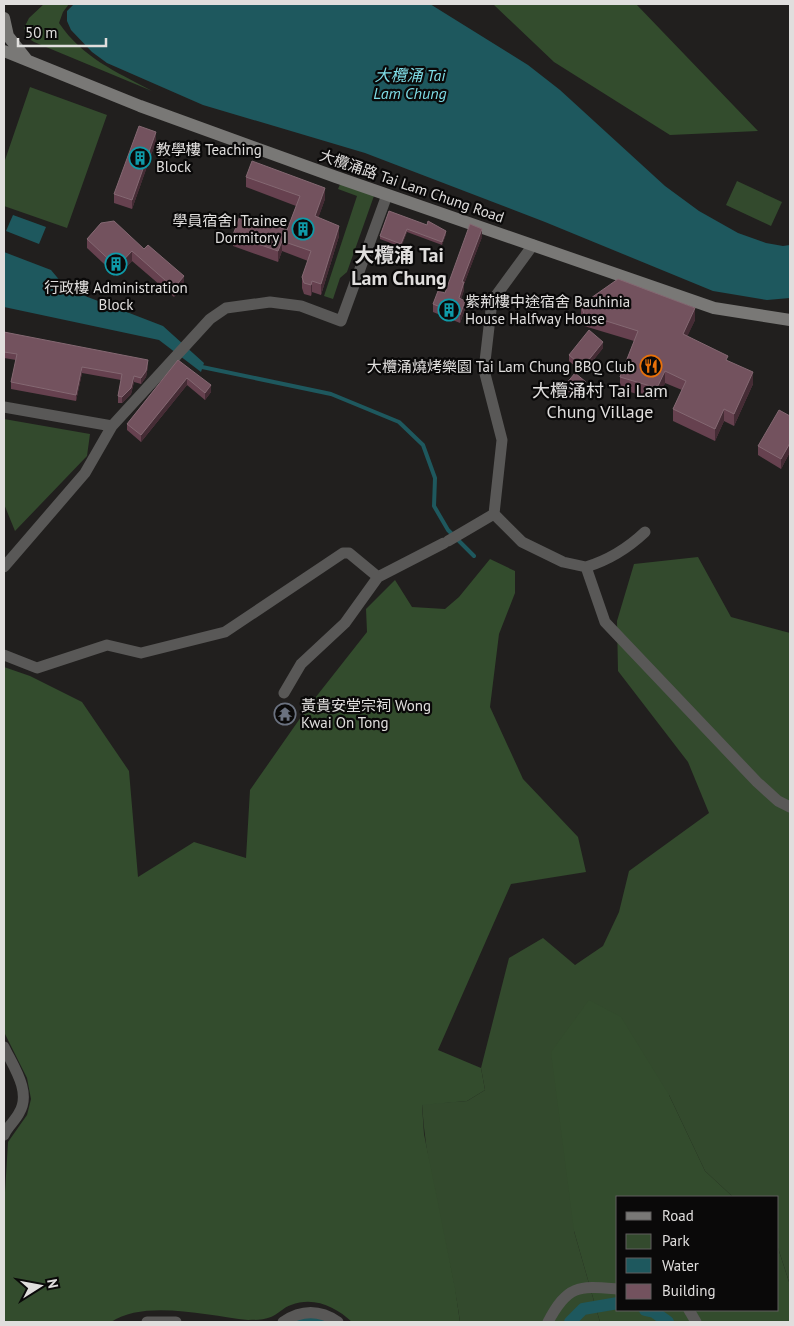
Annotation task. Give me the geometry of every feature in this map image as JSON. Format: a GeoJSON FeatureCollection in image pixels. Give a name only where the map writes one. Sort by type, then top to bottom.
{"type":"FeatureCollection","features":[{"type":"Feature","properties":{"kind":"street"},"geometry":{"type":"LineString","coordinates":[[4,18],[8,36],[28,62]]}},
{"type":"Feature","properties":{"kind":"street","name":"大欖涌路 Tai Lam Chung Road"},"geometry":{"type":"LineString","coordinates":[[4,52],[140,106],[386,195],[714,308],[790,320]]}},
{"type":"Feature","properties":{"kind":"street"},"geometry":{"type":"LineString","coordinates":[[4,567],[85,473],[112,426],[210,319],[226,308],[270,302],[301,306],[341,321],[386,195]]}},
{"type":"Feature","properties":{"kind":"street"},"geometry":{"type":"LineString","coordinates":[[494,514],[502,440],[484,370],[492,301],[533,246]]}},
{"type":"Feature","properties":{"kind":"street"},"geometry":{"type":"LineString","coordinates":[[4,407],[112,426]]}},
{"type":"Feature","properties":{"kind":"street"},"geometry":{"type":"LineString","coordinates":[[284,693],[301,664],[345,622],[378,577],[468,531],[494,514]]}},
{"type":"Feature","properties":{"kind":"street"},"geometry":{"type":"LineString","coordinates":[[494,514],[522,542],[563,562],[586,567],[611,558],[630,546],[644,532]]}},
{"type":"Feature","properties":{"kind":"street"},"geometry":{"type":"LineString","coordinates":[[4,655],[37,668],[107,645],[141,653],[225,632],[343,553],[349,553],[378,577]]}},
{"type":"Feature","properties":{"kind":"street"},"geometry":{"type":"LineString","coordinates":[[586,567],[605,622],[762,788],[790,807]]}},
{"type":"Feature","properties":{"kind":"street"},"geometry":{"type":"LineString","coordinates":[[4,1047],[21,1081],[24,1099],[20,1112],[4,1135]]}},
{"type":"Feature","properties":{"kind":"street"},"geometry":{"type":"LineString","coordinates":[[548,1322],[564,1297],[574,1290],[584,1286],[616,1289]]}},
{"type":"Feature","properties":{"kind":"street"},"geometry":{"type":"LineString","coordinates":[[690,1311],[696,1322]]}},
{"type":"Feature","properties":{"kind":"street"},"geometry":{"type":"LineString","coordinates":[[283,1322],[294,1315],[307,1312],[319,1313],[338,1322]]}},
{"type":"Feature","properties":{"kind":"street"},"geometry":{"type":"LineString","coordinates":[[147,1322],[176,1322]]}},
{"type":"Feature","properties":{"kind":"green space"},"geometry":{"type":"Polygon","coordinates":[[[44,4],[69,4],[63,12],[59,23],[78,46],[101,63],[152,91],[28,38],[24,28],[29,18],[44,4]]]}},
{"type":"Feature","properties":{"kind":"green space"},"geometry":{"type":"Polygon","coordinates":[[[493,4],[636,4],[758,131],[670,135],[554,62],[493,4]]]}},
{"type":"Feature","properties":{"kind":"green space"},"geometry":{"type":"Polygon","coordinates":[[[30,87],[107,115],[67,228],[4,206],[4,163],[30,87]]]}},
{"type":"Feature","properties":{"kind":"green space"},"geometry":{"type":"Polygon","coordinates":[[[737,181],[782,202],[771,226],[726,205],[737,181]]]}},
{"type":"Feature","properties":{"kind":"green space"},"geometry":{"type":"Polygon","coordinates":[[[341,182],[375,193],[347,272],[340,278],[333,299],[324,296],[357,196],[338,189],[341,182]]]}},
{"type":"Feature","properties":{"kind":"green space"},"geometry":{"type":"Polygon","coordinates":[[[4,419],[90,434],[87,456],[15,531],[4,504],[4,419]]]}},
{"type":"Feature","properties":{"kind":"green space"},"geometry":{"type":"Polygon","coordinates":[[[698,557],[731,617],[790,633],[790,1285],[779,1251],[779,1196],[732,1196],[705,1171],[669,1095],[574,1231],[600,1322],[460,1322],[428,1158],[422,1104],[467,1101],[485,1090],[481,1068],[509,958],[543,938],[575,965],[603,946],[619,912],[629,871],[709,813],[688,762],[618,671],[617,621],[634,564],[698,557]]]}},
{"type":"Feature","properties":{"kind":"green space"},"geometry":{"type":"Polygon","coordinates":[[[490,559],[515,571],[515,593],[499,634],[490,707],[523,779],[578,837],[586,872],[511,884],[438,1050],[481,1068],[485,1090],[467,1101],[422,1105],[424,1134],[460,1322],[352,1322],[324,1304],[308,1302],[291,1305],[271,1317],[257,1320],[159,1310],[141,1311],[125,1315],[111,1322],[4,1322],[4,1209],[8,1142],[27,1115],[31,1099],[27,1078],[4,1032],[4,667],[30,676],[82,702],[129,771],[138,877],[194,842],[246,858],[250,790],[308,707],[367,632],[366,609],[395,580],[412,607],[445,609],[459,597],[490,559]]]}},
{"type":"Feature","properties":{"kind":"green space"},"geometry":{"type":"Polygon","coordinates":[[[589,1000],[621,1017],[669,1095],[705,1171],[732,1196],[616,1196],[616,1311],[779,1311],[779,1251],[790,1285],[790,1322],[600,1322],[574,1231],[551,1052],[589,1000]]]}},
{"type":"Feature","properties":{"kind":"water","name":"大欖涌 Tai Lam Chung"},"geometry":{"type":"Polygon","coordinates":[[[74,4],[430,4],[528,65],[560,90],[665,186],[699,211],[738,233],[766,243],[783,246],[790,245],[790,298],[767,300],[713,291],[545,222],[365,153],[203,105],[107,63],[92,52],[71,30],[67,21],[67,11],[74,4]]]}},
{"type":"Feature","properties":{"kind":"water"},"geometry":{"type":"Polygon","coordinates":[[[13,215],[46,227],[39,244],[6,231],[13,215]]]}},
{"type":"Feature","properties":{"kind":"water"},"geometry":{"type":"Polygon","coordinates":[[[4,252],[51,270],[67,289],[163,326],[204,363],[201,372],[159,340],[4,307],[4,252]]]}},
{"type":"Feature","properties":{"kind":"building","name":"教學樓 Teaching Block"},"geometry":{"type":"Polygon","coordinates":[[[139,126],[156,132],[132,200],[114,194],[139,126]]]}},
{"type":"Feature","properties":{"kind":"building"},"geometry":{"type":"Polygon","coordinates":[[[252,161],[325,188],[315,216],[339,226],[321,284],[312,281],[311,285],[304,283],[302,277],[311,251],[282,241],[278,251],[233,235],[241,213],[287,230],[300,196],[246,177],[252,161]]]}},
{"type":"Feature","properties":{"kind":"building"},"geometry":{"type":"Polygon","coordinates":[[[389,211],[427,225],[428,221],[446,231],[442,242],[407,229],[401,244],[380,236],[389,211]]]}},
{"type":"Feature","properties":{"kind":"building"},"geometry":{"type":"Polygon","coordinates":[[[114,221],[144,249],[148,245],[184,276],[174,288],[132,251],[117,267],[87,239],[101,223],[114,221]]]}},
{"type":"Feature","properties":{"kind":"building"},"geometry":{"type":"Polygon","coordinates":[[[470,224],[482,229],[462,282],[464,282],[459,298],[465,301],[460,315],[433,304],[438,291],[445,293],[470,224]]]}},
{"type":"Feature","properties":{"kind":"building"},"geometry":{"type":"Polygon","coordinates":[[[618,279],[695,308],[683,334],[728,356],[726,360],[753,372],[734,414],[724,409],[715,429],[673,409],[686,381],[665,371],[657,388],[620,377],[638,331],[584,314],[581,305],[618,279]]]}},
{"type":"Feature","properties":{"kind":"building"},"geometry":{"type":"Polygon","coordinates":[[[589,330],[603,342],[583,367],[569,355],[589,330]]]}},
{"type":"Feature","properties":{"kind":"building"},"geometry":{"type":"Polygon","coordinates":[[[4,332],[148,360],[146,371],[141,378],[134,376],[131,388],[122,397],[118,396],[122,374],[82,367],[76,395],[11,382],[17,354],[4,352],[4,332]]]}},
{"type":"Feature","properties":{"kind":"building"},"geometry":{"type":"Polygon","coordinates":[[[178,360],[211,385],[205,393],[187,378],[141,435],[127,424],[178,360]]]}},
{"type":"Feature","properties":{"kind":"building"},"geometry":{"type":"Polygon","coordinates":[[[575,373],[586,382],[577,393],[566,384],[575,373]]]}},
{"type":"Feature","properties":{"kind":"building"},"geometry":{"type":"Polygon","coordinates":[[[779,410],[790,416],[790,443],[781,459],[758,446],[779,410]]]}},
{"type":"Feature","properties":{"kind":"waterway"},"geometry":{"type":"LineString","coordinates":[[199,364],[202,367],[331,394],[399,422],[423,445],[435,478],[434,506],[448,530],[474,556]]}},
{"type":"Feature","properties":{"kind":"waterway"},"geometry":{"type":"LineString","coordinates":[[570,1322],[583,1309],[616,1303]]}},
{"type":"Feature","properties":{"kind":"waterway"},"geometry":{"type":"LineString","coordinates":[[650,1311],[668,1322]]}},
{"type":"Feature","properties":{"kind":"waterway"},"geometry":{"type":"LineString","coordinates":[[293,1319],[306,1318],[322,1322]]}},
{"type":"Feature","properties":{"kind":"place","name":"教學樓 Teaching Block"},"geometry":{"type":"Point","coordinates":[140,158]}},
{"type":"Feature","properties":{"kind":"place","name":"學員宿舍I Trainee Dormitory I"},"geometry":{"type":"Point","coordinates":[303,229]}},
{"type":"Feature","properties":{"kind":"place","name":"行政樓 Administration Block"},"geometry":{"type":"Point","coordinates":[116,264]}},
{"type":"Feature","properties":{"kind":"place","name":"紫荊樓中途宿舍 Bauhinia House Halfway House"},"geometry":{"type":"Point","coordinates":[449,310]}},
{"type":"Feature","properties":{"kind":"place","name":"大欖涌燒烤樂園 Tai Lam Chung BBQ Club"},"geometry":{"type":"Point","coordinates":[651,366]}},
{"type":"Feature","properties":{"kind":"place","name":"黃貴安堂宗祠 Wong Kwai On Tong"},"geometry":{"type":"Point","coordinates":[285,714]}},
{"type":"Feature","properties":{"kind":"district","name":"大欖涌 Tai Lam Chung"},"geometry":{"type":"Point","coordinates":[399,266]}},
{"type":"Feature","properties":{"kind":"district","name":"大欖涌村 Tai Lam Chung Village"},"geometry":{"type":"Point","coordinates":[600,400]}}]}
